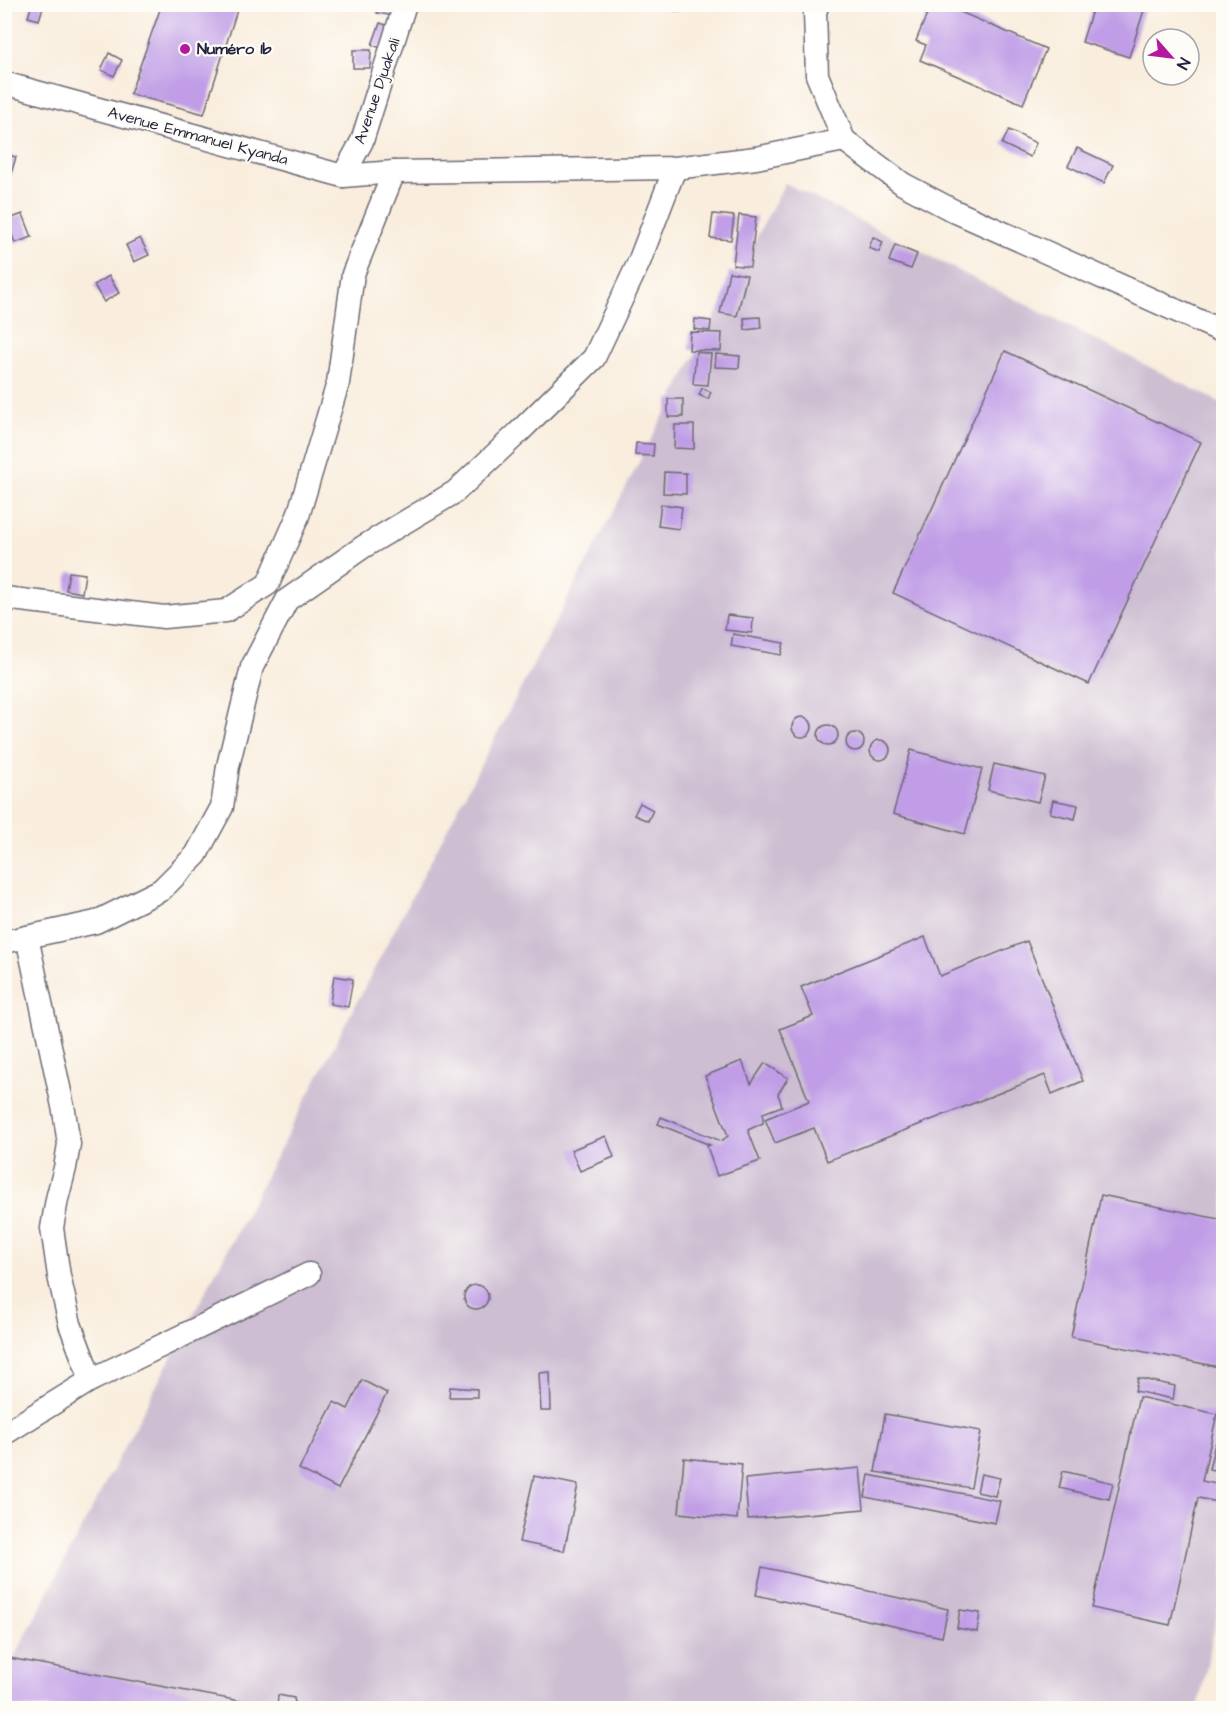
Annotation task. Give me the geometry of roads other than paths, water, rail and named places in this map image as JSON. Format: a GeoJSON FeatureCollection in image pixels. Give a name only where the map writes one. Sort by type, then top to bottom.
{"type":"FeatureCollection","features":[{"type":"Feature","properties":{"kind":"street","name":"Avenue Djuakali"},"geometry":{"type":"LineString","coordinates":[[343,176],[362,141],[405,4]]}},
{"type":"Feature","properties":{"kind":"street"},"geometry":{"type":"LineString","coordinates":[[818,4],[815,12],[817,75],[844,140],[903,184],[954,211],[1224,332]]}},
{"type":"Feature","properties":{"kind":"street","name":"Avenue Emmanuel Kyanda"},"geometry":{"type":"LineString","coordinates":[[4,83],[343,176],[394,172],[675,168],[756,158],[844,140]]}},
{"type":"Feature","properties":{"kind":"street"},"geometry":{"type":"LineString","coordinates":[[4,942],[96,922],[161,890],[196,855],[222,807],[228,766],[252,667],[287,600],[363,548],[455,492],[594,358],[639,262],[675,168]]}},
{"type":"Feature","properties":{"kind":"street"},"geometry":{"type":"LineString","coordinates":[[4,598],[164,617],[226,611],[268,584],[298,516],[338,382],[353,274],[394,172]]}},
{"type":"Feature","properties":{"kind":"street"},"geometry":{"type":"LineString","coordinates":[[268,584],[287,600]]}},
{"type":"Feature","properties":{"kind":"street"},"geometry":{"type":"LineString","coordinates":[[27,937],[69,1144],[52,1227],[59,1276],[70,1324],[91,1380]]}},
{"type":"Feature","properties":{"kind":"street"},"geometry":{"type":"LineString","coordinates":[[4,1434],[91,1380],[309,1274]]}},
{"type":"Feature","properties":{"kind":"place","name":"Numéro 1b"},"geometry":{"type":"Point","coordinates":[185,49]}}]}
